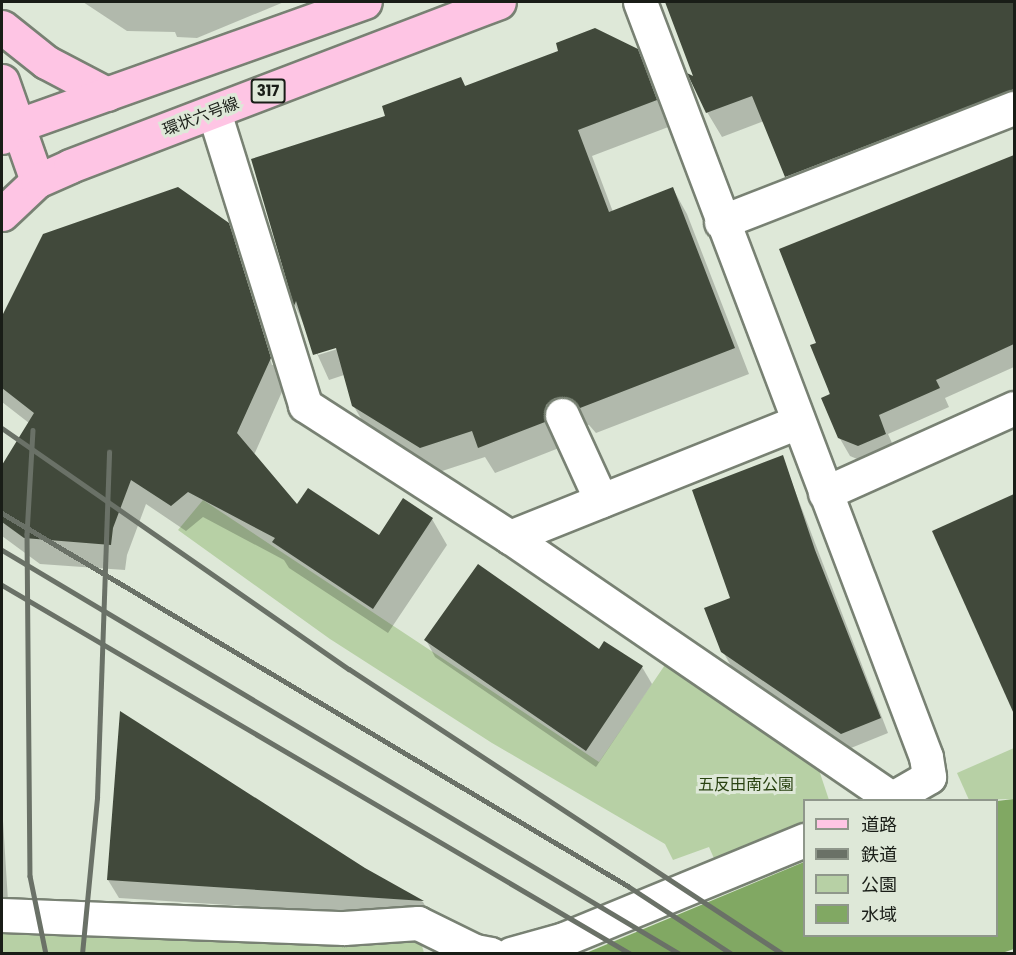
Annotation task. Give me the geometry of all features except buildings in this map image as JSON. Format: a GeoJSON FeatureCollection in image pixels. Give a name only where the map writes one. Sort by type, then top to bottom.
{"type":"FeatureCollection","features":[{"type":"Feature","properties":{"kind":"main road"},"geometry":{"type":"LineString","coordinates":[[10,131],[106,94],[365,2]]}},
{"type":"Feature","properties":{"kind":"main road","name":"環状六号線"},"geometry":{"type":"LineString","coordinates":[[2,214],[37,181],[499,2]]}},
{"type":"Feature","properties":{"kind":"main road"},"geometry":{"type":"LineString","coordinates":[[2,27],[46,62],[106,94]]}},
{"type":"Feature","properties":{"kind":"main road"},"geometry":{"type":"LineString","coordinates":[[2,81],[10,131],[37,181]]}},
{"type":"Feature","properties":{"kind":"main road"},"geometry":{"type":"LineString","coordinates":[[2,175],[37,181]]}},
{"type":"Feature","properties":{"kind":"street"},"geometry":{"type":"LineString","coordinates":[[640,2],[721,222],[926,756],[929,777],[893,799]]}},
{"type":"Feature","properties":{"kind":"street"},"geometry":{"type":"LineString","coordinates":[[721,222],[1014,108]]}},
{"type":"Feature","properties":{"kind":"street"},"geometry":{"type":"LineString","coordinates":[[214,112],[305,405],[510,537],[890,799]]}},
{"type":"Feature","properties":{"kind":"street"},"geometry":{"type":"LineString","coordinates":[[825,493],[1014,408]]}},
{"type":"Feature","properties":{"kind":"street"},"geometry":{"type":"LineString","coordinates":[[562,415],[601,500]]}},
{"type":"Feature","properties":{"kind":"street"},"geometry":{"type":"LineString","coordinates":[[510,537],[798,422]]}},
{"type":"Feature","properties":{"kind":"street"},"geometry":{"type":"LineString","coordinates":[[511,954],[564,939],[803,840]]}},
{"type":"Feature","properties":{"kind":"street"},"geometry":{"type":"LineString","coordinates":[[2,915],[344,928],[418,923],[475,951],[491,954]]}},
{"type":"Feature","properties":{"kind":"green space","name":"五反田南公園"},"geometry":{"type":"Polygon","coordinates":[[[203,500],[599,762],[669,659],[816,761],[829,799],[803,799],[803,825],[716,863],[709,847],[673,860],[665,844],[492,743],[330,639],[178,530],[203,500]]]}},
{"type":"Feature","properties":{"kind":"green space"},"geometry":{"type":"Polygon","coordinates":[[[1014,748],[1014,799],[969,799],[957,773],[1014,748]]]}},
{"type":"Feature","properties":{"kind":"green space"},"geometry":{"type":"Polygon","coordinates":[[[2,928],[419,935],[424,953],[2,953],[2,928]]]}},
{"type":"Feature","properties":{"kind":"water"},"geometry":{"type":"Polygon","coordinates":[[[1014,799],[1014,949],[999,954],[586,953],[803,862],[803,937],[998,937],[998,801],[1014,799]]]}},
{"type":"Feature","properties":{"kind":"railway"},"geometry":{"type":"LineString","coordinates":[[2,428],[349,669],[783,954]]}},
{"type":"Feature","properties":{"kind":"railway"},"geometry":{"type":"LineString","coordinates":[[33,430],[27,534],[30,876],[46,954]]}},
{"type":"Feature","properties":{"kind":"railway"},"geometry":{"type":"LineString","coordinates":[[82,954],[97,798],[109,452]]}},
{"type":"Feature","properties":{"kind":"railway"},"geometry":{"type":"LineString","coordinates":[[2,513],[628,886],[732,954]]}},
{"type":"Feature","properties":{"kind":"railway"},"geometry":{"type":"LineString","coordinates":[[2,550],[680,954]]}},
{"type":"Feature","properties":{"kind":"railway"},"geometry":{"type":"LineString","coordinates":[[2,585],[631,954]]}}]}
